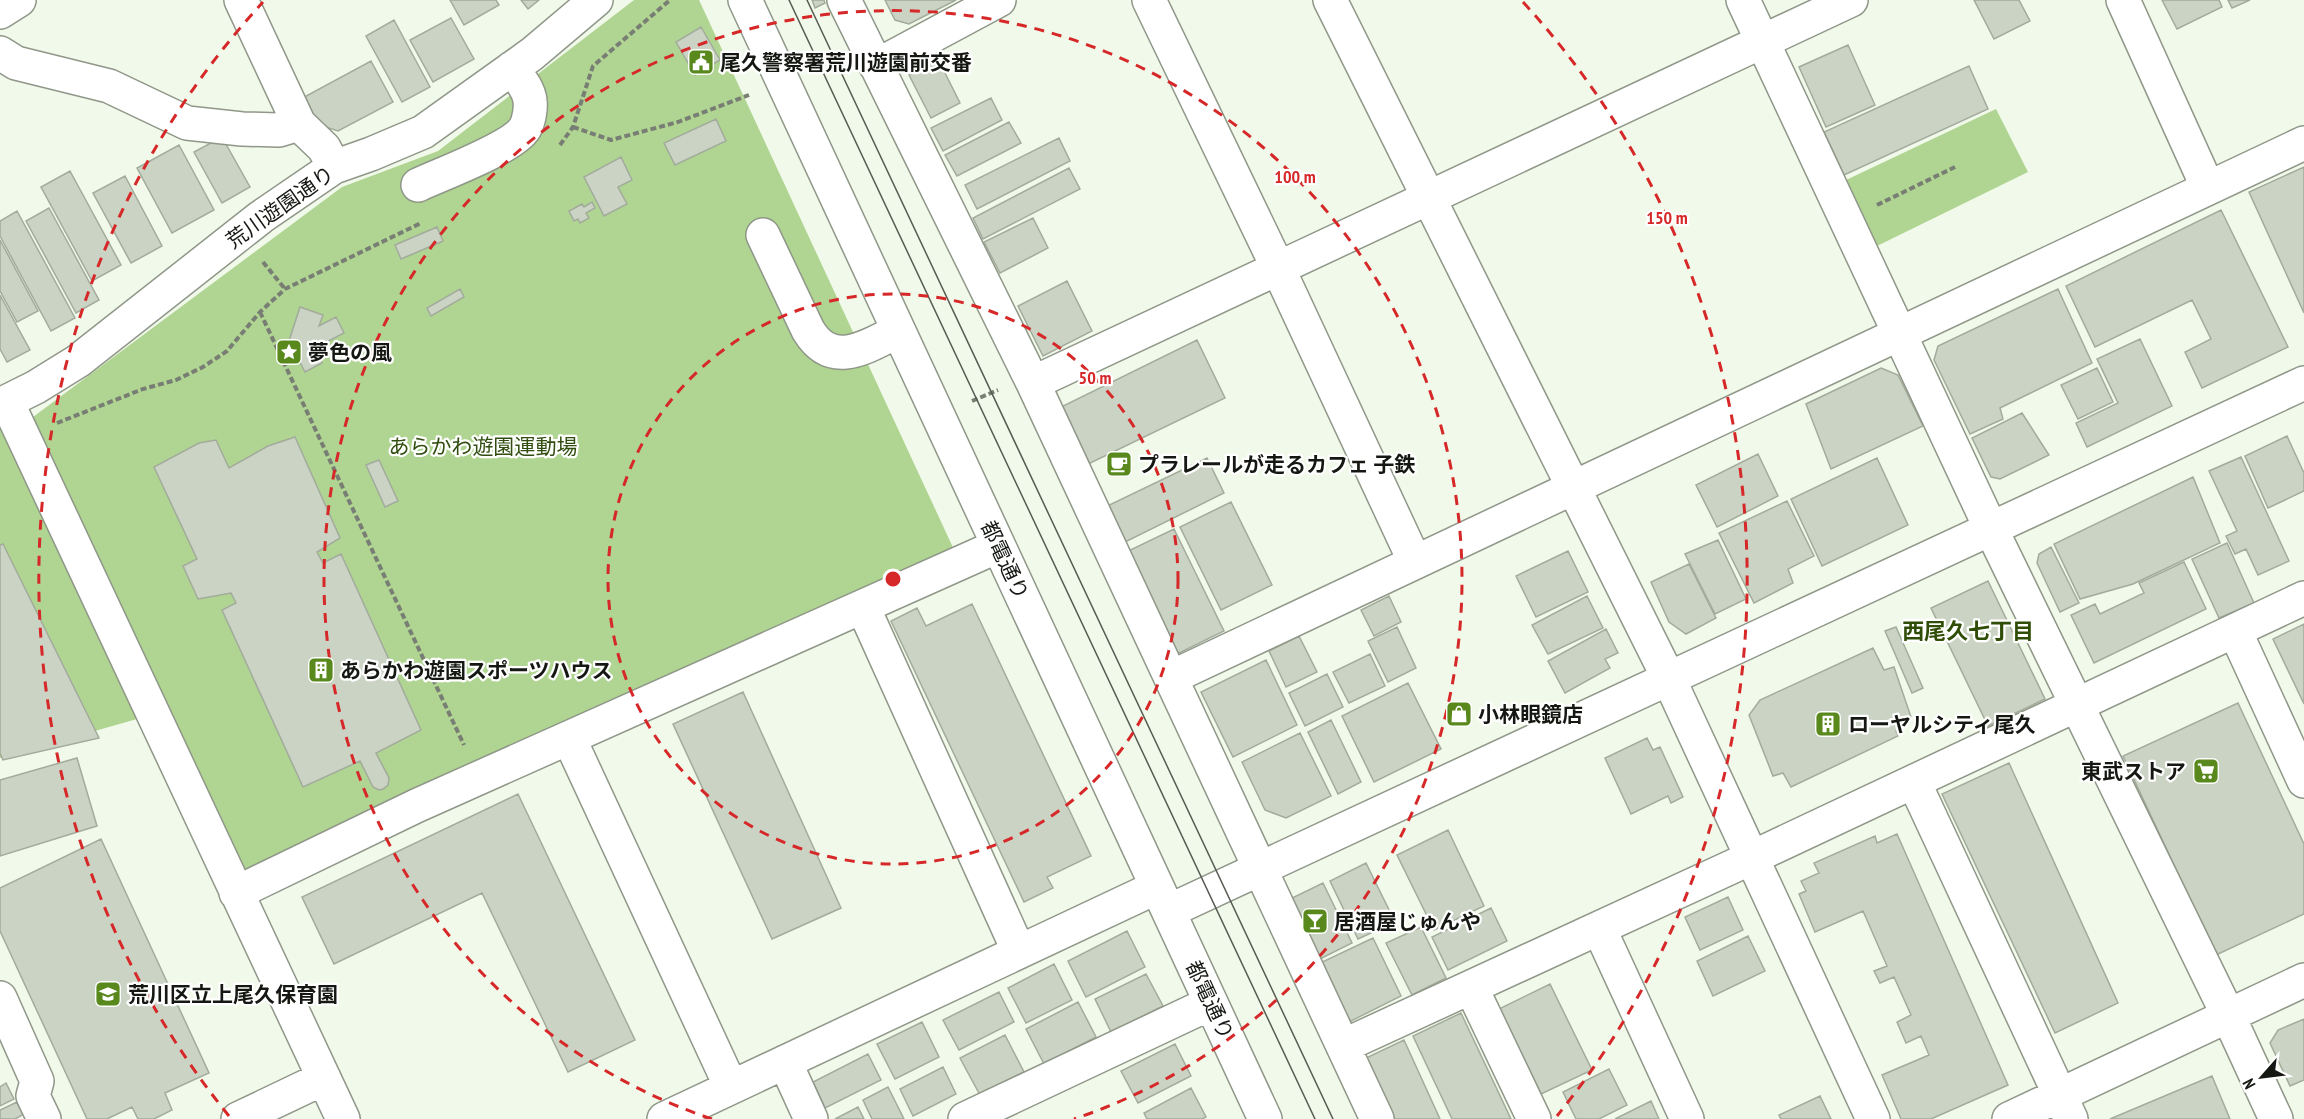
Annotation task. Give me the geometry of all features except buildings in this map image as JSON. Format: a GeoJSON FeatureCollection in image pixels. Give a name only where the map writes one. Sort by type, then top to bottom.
{"type":"FeatureCollection","features":[{"type":"Feature","properties":{"kind":"street"},"geometry":{"type":"LineString","coordinates":[[0,12],[19,0]]}},
{"type":"Feature","properties":{"kind":"street"},"geometry":{"type":"LineString","coordinates":[[241,0],[299,124],[324,148],[334,167]]}},
{"type":"Feature","properties":{"kind":"street","name":"荒川遊園通り"},"geometry":{"type":"LineString","coordinates":[[3,403],[78,362],[261,216],[334,167],[423,132],[512,68],[596,0]]}},
{"type":"Feature","properties":{"kind":"street","name":"都電通り"},"geometry":{"type":"LineString","coordinates":[[745,0],[1163,899],[1262,1118]]}},
{"type":"Feature","properties":{"kind":"street"},"geometry":{"type":"LineString","coordinates":[[844,0],[1031,380],[1377,1119]]}},
{"type":"Feature","properties":{"kind":"street"},"geometry":{"type":"LineString","coordinates":[[876,66],[999,0]]}},
{"type":"Feature","properties":{"kind":"street"},"geometry":{"type":"LineString","coordinates":[[1149,0],[1278,268],[1415,562]]}},
{"type":"Feature","properties":{"kind":"street"},"geometry":{"type":"LineString","coordinates":[[1330,0],[1669,679],[1873,1119]]}},
{"type":"Feature","properties":{"kind":"street"},"geometry":{"type":"LineString","coordinates":[[1743,0],[1991,529],[2276,1119]]}},
{"type":"Feature","properties":{"kind":"street"},"geometry":{"type":"LineString","coordinates":[[1031,380],[1278,268],[1851,0]]}},
{"type":"Feature","properties":{"kind":"street"},"geometry":{"type":"LineString","coordinates":[[2123,0],[2208,188]]}},
{"type":"Feature","properties":{"kind":"street"},"geometry":{"type":"LineString","coordinates":[[5,63],[109,86],[187,123],[242,129],[279,129],[299,124]]}},
{"type":"Feature","properties":{"kind":"street"},"geometry":{"type":"LineString","coordinates":[[418,185],[501,147],[516,138],[525,128],[530,99],[524,85],[512,68]]}},
{"type":"Feature","properties":{"kind":"street"},"geometry":{"type":"LineString","coordinates":[[1172,677],[2304,143]]}},
{"type":"Feature","properties":{"kind":"street"},"geometry":{"type":"LineString","coordinates":[[763,235],[808,330],[815,342],[828,352],[841,353],[869,345],[898,331]]}},
{"type":"Feature","properties":{"kind":"street"},"geometry":{"type":"LineString","coordinates":[[663,1119],[1018,952],[1163,899],[1261,869],[2304,383]]}},
{"type":"Feature","properties":{"kind":"street"},"geometry":{"type":"LineString","coordinates":[[3,403],[24,440],[343,1119]]}},
{"type":"Feature","properties":{"kind":"street"},"geometry":{"type":"LineString","coordinates":[[236,893],[416,806],[998,546]]}},
{"type":"Feature","properties":{"kind":"street"},"geometry":{"type":"LineString","coordinates":[[1343,1046],[1751,858],[2304,598]]}},
{"type":"Feature","properties":{"kind":"street"},"geometry":{"type":"LineString","coordinates":[[862,607],[1018,952]]}},
{"type":"Feature","properties":{"kind":"street"},"geometry":{"type":"LineString","coordinates":[[2235,630],[2304,781]]}},
{"type":"Feature","properties":{"kind":"street"},"geometry":{"type":"LineString","coordinates":[[570,738],[731,1087]]}},
{"type":"Feature","properties":{"kind":"street"},"geometry":{"type":"LineString","coordinates":[[1914,782],[2066,1107]]}},
{"type":"Feature","properties":{"kind":"street"},"geometry":{"type":"LineString","coordinates":[[1599,928],[1688,1119]]}},
{"type":"Feature","properties":{"kind":"street"},"geometry":{"type":"LineString","coordinates":[[2009,1119],[2066,1107],[2228,1016],[2304,980]]}},
{"type":"Feature","properties":{"kind":"street"},"geometry":{"type":"LineString","coordinates":[[1471,987],[1534,1119]]}},
{"type":"Feature","properties":{"kind":"street"},"geometry":{"type":"LineString","coordinates":[[0,998],[37,1082],[33,1096],[44,1119]]}},
{"type":"Feature","properties":{"kind":"street"},"geometry":{"type":"LineString","coordinates":[[965,1119],[1211,1003]]}},
{"type":"Feature","properties":{"kind":"street"},"geometry":{"type":"LineString","coordinates":[[785,1062],[811,1119]]}},
{"type":"Feature","properties":{"kind":"street"},"geometry":{"type":"LineString","coordinates":[[238,1119],[324,1078]]}},
{"type":"Feature","properties":{"kind":"path"},"geometry":{"type":"LineString","coordinates":[[556,150],[573,127],[593,66],[670,0]]}},
{"type":"Feature","properties":{"kind":"path"},"geometry":{"type":"LineString","coordinates":[[573,127],[611,140],[678,122],[752,94]]}},
{"type":"Feature","properties":{"kind":"path"},"geometry":{"type":"LineString","coordinates":[[1846,219],[1955,167]]}},
{"type":"Feature","properties":{"kind":"path"},"geometry":{"type":"LineString","coordinates":[[24,440],[60,421],[143,389],[176,380],[203,367],[227,351],[260,312],[285,289],[423,222]]}},
{"type":"Feature","properties":{"kind":"path"},"geometry":{"type":"LineString","coordinates":[[260,258],[285,289]]}},
{"type":"Feature","properties":{"kind":"path"},"geometry":{"type":"LineString","coordinates":[[260,312],[479,779]]}},
{"type":"Feature","properties":{"kind":"path"},"geometry":{"type":"LineString","coordinates":[[967,404],[1031,380]]}},
{"type":"Feature","properties":{"kind":"green space","name":"あらかわ遊園運動場"},"geometry":{"type":"Polygon","coordinates":[[[634,0],[699,0],[956,554],[243,872],[33,417],[342,187],[438,151],[634,0]]]}},
{"type":"Feature","properties":{"kind":"green space"},"geometry":{"type":"Polygon","coordinates":[[[1996,109],[2028,172],[1877,246],[1846,180],[1996,109]]]}},
{"type":"Feature","properties":{"kind":"green space"},"geometry":{"type":"Polygon","coordinates":[[[0,423],[137,719],[0,758],[0,423]]]}},
{"type":"Feature","properties":{"kind":"tram line"},"geometry":{"type":"LineString","coordinates":[[789,0],[1315,1119]]}},
{"type":"Feature","properties":{"kind":"tram line"},"geometry":{"type":"LineString","coordinates":[[807,0],[1333,1119]]}},
{"type":"Feature","properties":{"kind":"place","name":"尾久警察署荒川遊園前交番"},"geometry":{"type":"Point","coordinates":[701,62]}},
{"type":"Feature","properties":{"kind":"place","name":"夢色の風"},"geometry":{"type":"Point","coordinates":[289,352]}},
{"type":"Feature","properties":{"kind":"place","name":"プラレールが走るカフェ 子鉄"},"geometry":{"type":"Point","coordinates":[1119,464]}},
{"type":"Feature","properties":{"kind":"place","name":"あらかわ遊園スポーツハウス"},"geometry":{"type":"Point","coordinates":[321,670]}},
{"type":"Feature","properties":{"kind":"place","name":"小林眼鏡店"},"geometry":{"type":"Point","coordinates":[1459,714]}},
{"type":"Feature","properties":{"kind":"place","name":"ローヤルシティ尾久"},"geometry":{"type":"Point","coordinates":[1828,724]}},
{"type":"Feature","properties":{"kind":"place","name":"東武ストア"},"geometry":{"type":"Point","coordinates":[2206,771]}},
{"type":"Feature","properties":{"kind":"place","name":"居酒屋じゅんや"},"geometry":{"type":"Point","coordinates":[1315,921]}},
{"type":"Feature","properties":{"kind":"place","name":"荒川区立上尾久保育園"},"geometry":{"type":"Point","coordinates":[108,994]}},
{"type":"Feature","properties":{"kind":"district","name":"西尾久七丁目"},"geometry":{"type":"Point","coordinates":[1968,631]}}]}
